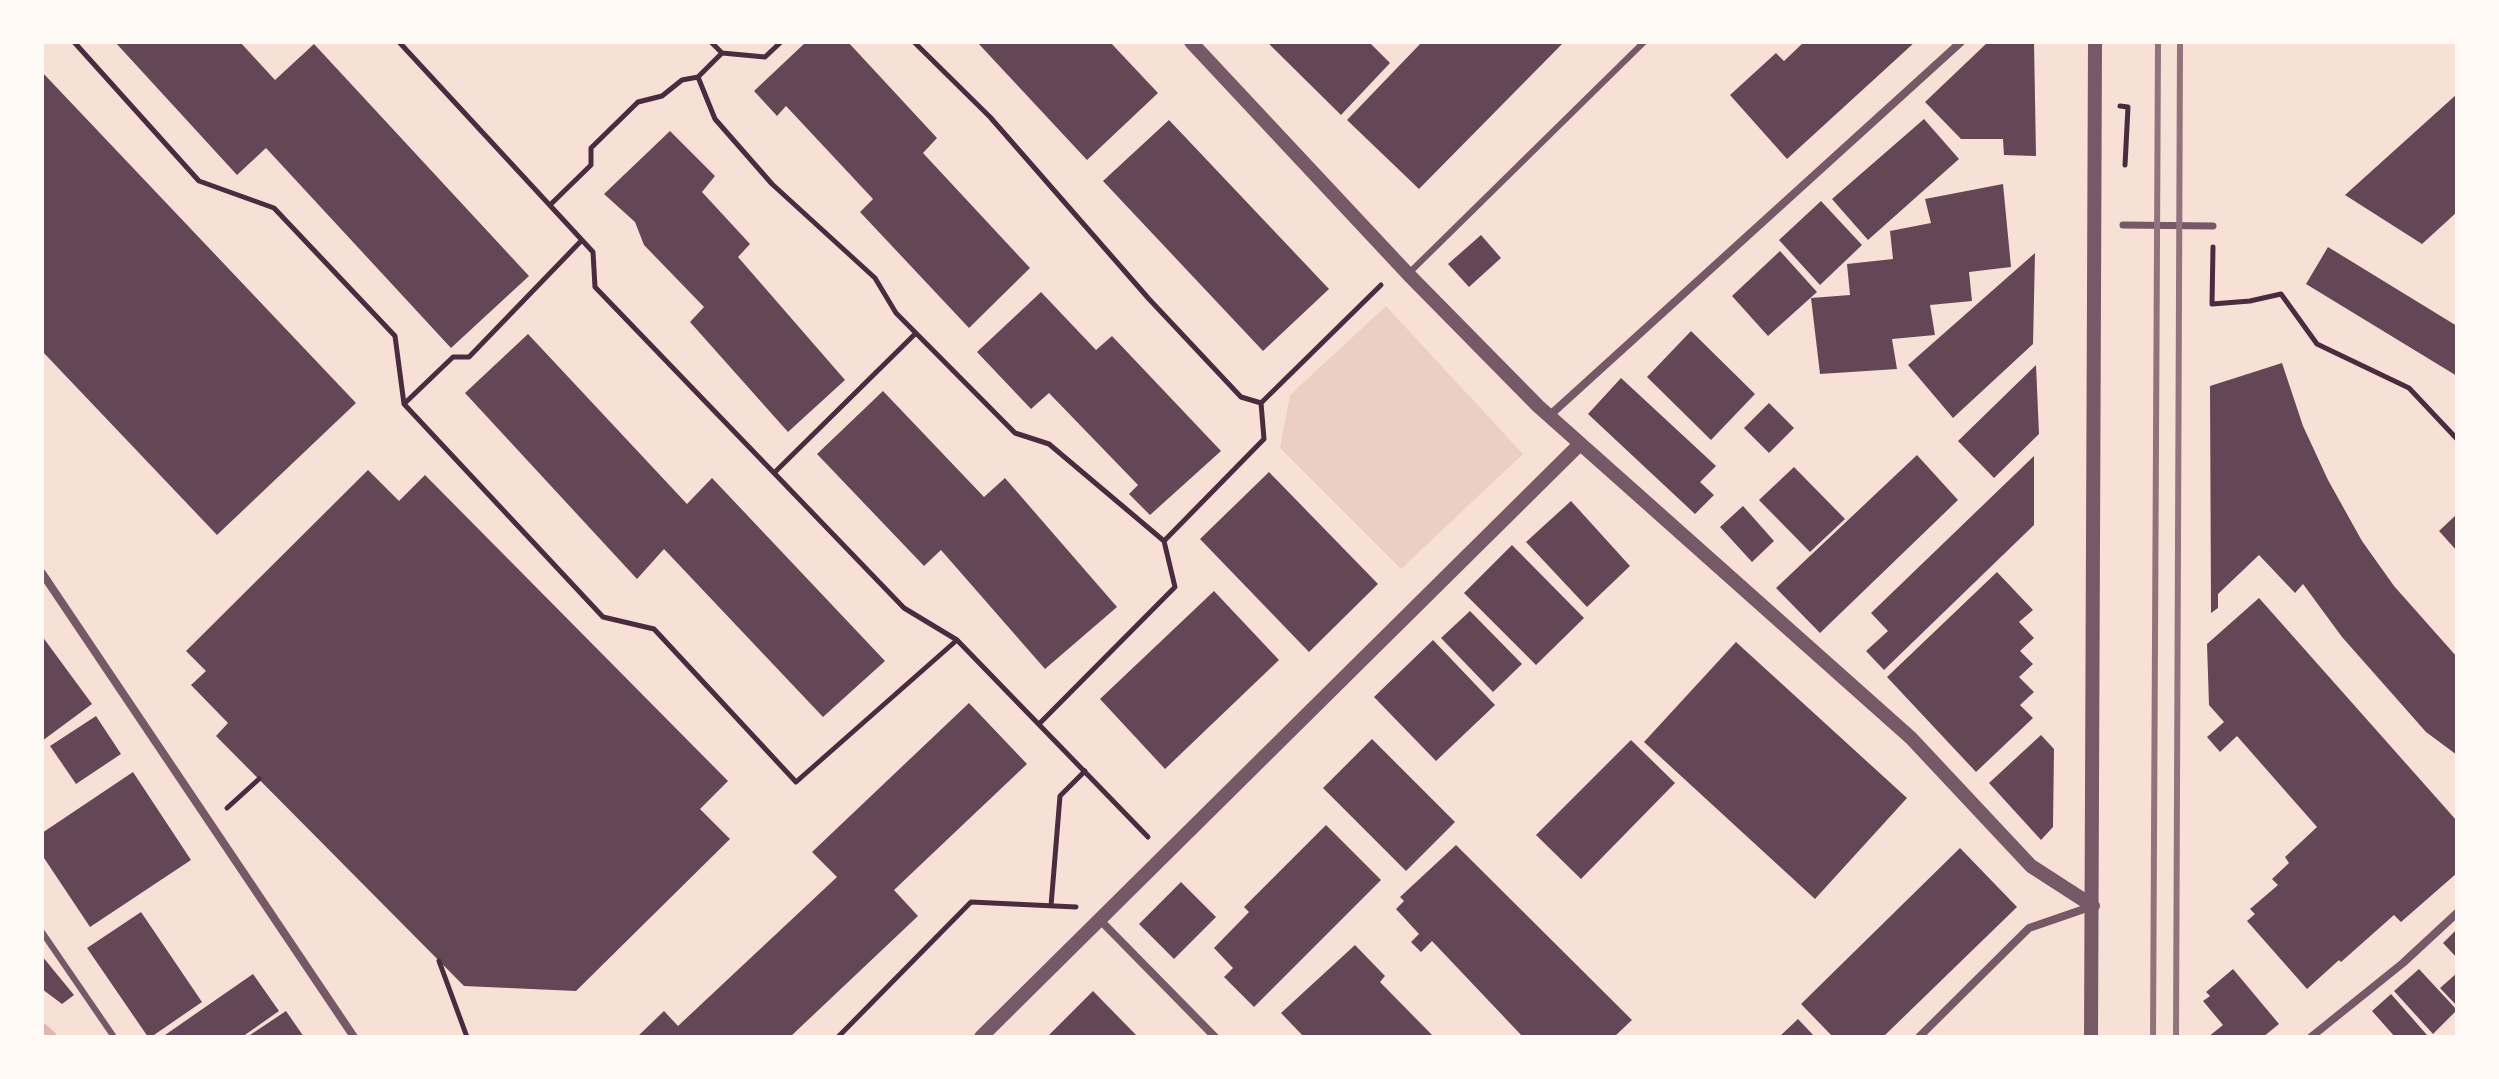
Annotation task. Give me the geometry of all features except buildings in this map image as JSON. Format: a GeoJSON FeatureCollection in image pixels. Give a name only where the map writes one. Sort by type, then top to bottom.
{"type":"FeatureCollection","features":[{"type":"Feature","properties":{"kind":"street"},"geometry":{"type":"LineString","coordinates":[[1191,42],[1408,274],[1549,416],[1911,738],[2031,866],[2093,906]]}},
{"type":"Feature","properties":{"kind":"street"},"geometry":{"type":"LineString","coordinates":[[1549,416],[1961,42]]}},
{"type":"Feature","properties":{"kind":"street"},"geometry":{"type":"LineString","coordinates":[[2091,1037],[2095,42]]}},
{"type":"Feature","properties":{"kind":"street"},"geometry":{"type":"LineString","coordinates":[[2123,225],[2213,226]]}},
{"type":"Feature","properties":{"kind":"street"},"geometry":{"type":"LineString","coordinates":[[981,1037],[1580,444]]}},
{"type":"Feature","properties":{"kind":"street"},"geometry":{"type":"LineString","coordinates":[[42,573],[354,1037]]}},
{"type":"Feature","properties":{"kind":"street"},"geometry":{"type":"LineString","coordinates":[[1919,1037],[2029,928],[2093,906]]}},
{"type":"Feature","properties":{"kind":"street"},"geometry":{"type":"LineString","coordinates":[[2311,1037],[2403,963],[2457,913]]}},
{"type":"Feature","properties":{"kind":"street"},"geometry":{"type":"LineString","coordinates":[[1099,919],[1215,1037]]}},
{"type":"Feature","properties":{"kind":"lane"},"geometry":{"type":"LineString","coordinates":[[1408,274],[1644,42]]}},
{"type":"Feature","properties":{"kind":"lane"},"geometry":{"type":"LineString","coordinates":[[42,932],[114,1037]]}},
{"type":"Feature","properties":{"kind":"path"},"geometry":{"type":"LineString","coordinates":[[74,42],[199,181],[274,208],[395,336],[404,404],[603,617],[654,629],[796,782],[957,640]]}},
{"type":"Feature","properties":{"kind":"path"},"geometry":{"type":"LineString","coordinates":[[399,42],[593,252],[595,287],[904,608],[957,640],[1149,838]]}},
{"type":"Feature","properties":{"kind":"path"},"geometry":{"type":"LineString","coordinates":[[711,42],[722,53],[765,57],[781,42]]}},
{"type":"Feature","properties":{"kind":"path"},"geometry":{"type":"LineString","coordinates":[[914,42],[990,117],[1149,299],[1241,397],[1261,403]]}},
{"type":"Feature","properties":{"kind":"path"},"geometry":{"type":"LineString","coordinates":[[550,205],[591,165],[591,148],[638,102],[662,96],[682,80],[698,77],[722,53]]}},
{"type":"Feature","properties":{"kind":"path"},"geometry":{"type":"LineString","coordinates":[[698,77],[715,119],[772,184],[875,278],[896,313],[1015,433],[1049,444],[1164,541],[1175,587],[1040,723]]}},
{"type":"Feature","properties":{"kind":"path"},"geometry":{"type":"LineString","coordinates":[[2119,106],[2128,107],[2126,124]]}},
{"type":"Feature","properties":{"kind":"path"},"geometry":{"type":"LineString","coordinates":[[2213,226],[2212,304],[2250,301],[2281,294],[2317,344],[2409,388],[2457,439]]}},
{"type":"Feature","properties":{"kind":"path"},"geometry":{"type":"LineString","coordinates":[[404,404],[453,357],[469,357],[582,240]]}},
{"type":"Feature","properties":{"kind":"path"},"geometry":{"type":"LineString","coordinates":[[1261,403],[1381,285]]}},
{"type":"Feature","properties":{"kind":"path"},"geometry":{"type":"LineString","coordinates":[[774,473],[916,334]]}},
{"type":"Feature","properties":{"kind":"path"},"geometry":{"type":"LineString","coordinates":[[1164,541],[1264,439],[1261,403]]}},
{"type":"Feature","properties":{"kind":"path"},"geometry":{"type":"LineString","coordinates":[[1051,906],[1060,796],[1085,771]]}},
{"type":"Feature","properties":{"kind":"path"},"geometry":{"type":"LineString","coordinates":[[227,808],[259,779]]}},
{"type":"Feature","properties":{"kind":"path"},"geometry":{"type":"LineString","coordinates":[[838,1037],[971,902],[1078,907]]}},
{"type":"Feature","properties":{"kind":"path"},"geometry":{"type":"LineString","coordinates":[[439,961],[467,1037]]}},
{"type":"Feature","properties":{"kind":"shaded area"},"geometry":{"type":"Polygon","coordinates":[[[1386,306],[1523,454],[1401,569],[1280,448],[1290,395],[1386,306]]]}},
{"type":"Feature","properties":{"kind":"waterway"},"geometry":{"type":"LineString","coordinates":[[42,1029],[51,1037]]}},
{"type":"Feature","properties":{"kind":"railway"},"geometry":{"type":"LineString","coordinates":[[2153,1037],[2158,42]]}},
{"type":"Feature","properties":{"kind":"railway"},"geometry":{"type":"LineString","coordinates":[[2176,1037],[2180,42]]}}]}
